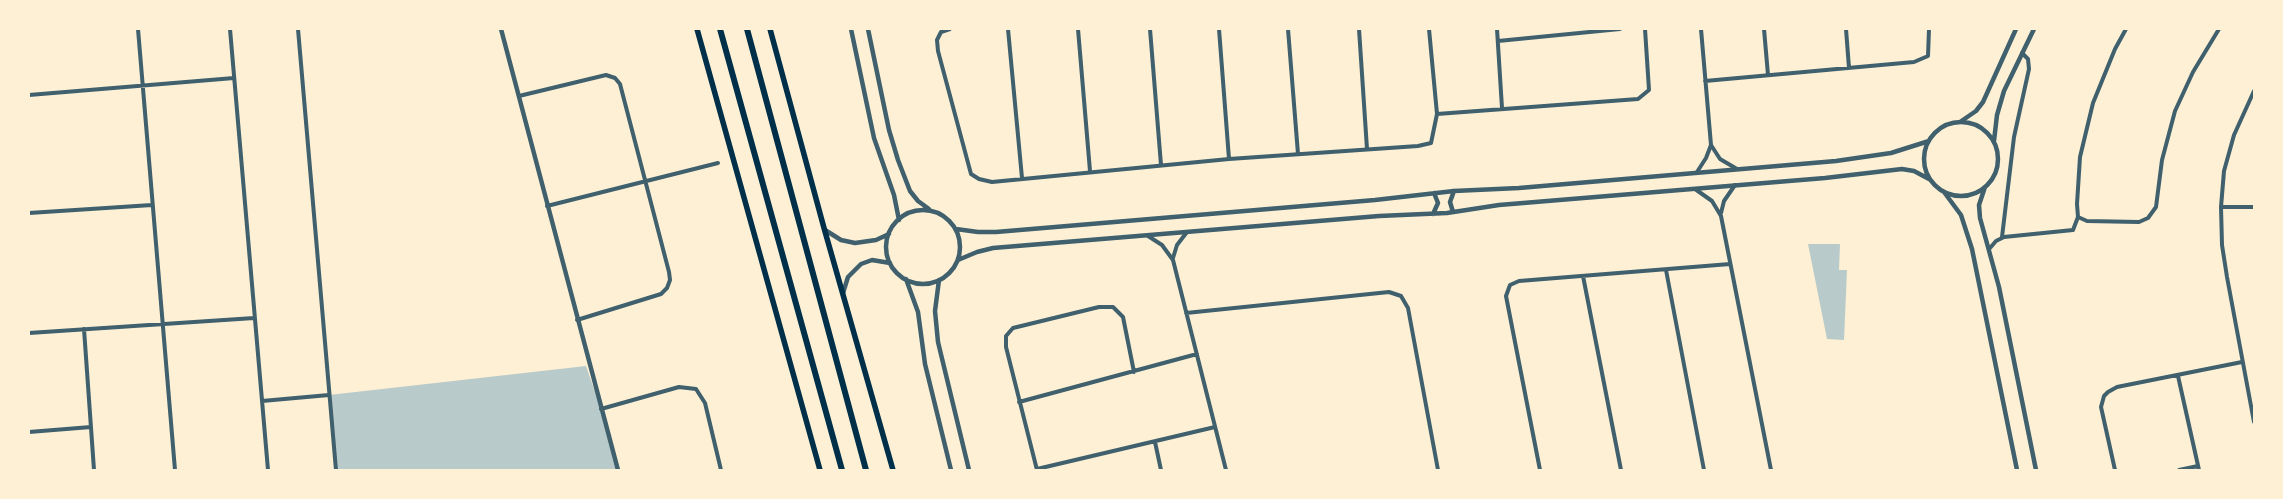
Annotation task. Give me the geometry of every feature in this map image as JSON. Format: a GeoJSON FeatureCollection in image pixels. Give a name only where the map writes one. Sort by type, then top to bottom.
{"type":"FeatureCollection","features":[{"type":"Feature","properties":{"kind":"highway"},"geometry":{"type":"LineString","coordinates":[[720,29],[842,470]]}},
{"type":"Feature","properties":{"kind":"highway"},"geometry":{"type":"LineString","coordinates":[[747,29],[866,470]]}},
{"type":"Feature","properties":{"kind":"main road"},"geometry":{"type":"LineString","coordinates":[[697,29],[820,470]]}},
{"type":"Feature","properties":{"kind":"main road"},"geometry":{"type":"LineString","coordinates":[[770,29],[893,470]]}},
{"type":"Feature","properties":{"kind":"street"},"geometry":{"type":"LineString","coordinates":[[138,29],[175,470]]}},
{"type":"Feature","properties":{"kind":"street"},"geometry":{"type":"LineString","coordinates":[[230,29],[268,470]]}},
{"type":"Feature","properties":{"kind":"street"},"geometry":{"type":"LineString","coordinates":[[298,29],[336,470]]}},
{"type":"Feature","properties":{"kind":"street"},"geometry":{"type":"LineString","coordinates":[[501,29],[618,470]]}},
{"type":"Feature","properties":{"kind":"street"},"geometry":{"type":"LineString","coordinates":[[850,29],[874,138],[894,195],[899,220]]}},
{"type":"Feature","properties":{"kind":"street"},"geometry":{"type":"LineString","coordinates":[[868,29],[889,130],[898,160],[914,196],[933,211],[943,215],[956,229],[960,244],[958,260],[947,275],[939,280],[922,284],[906,279],[890,263],[886,249],[888,234]]}},
{"type":"Feature","properties":{"kind":"street"},"geometry":{"type":"LineString","coordinates":[[950,29],[941,32],[937,40],[938,51],[971,174],[979,179],[992,182],[1090,171],[1418,146],[1431,143],[1436,114],[1429,29]]}},
{"type":"Feature","properties":{"kind":"street"},"geometry":{"type":"LineString","coordinates":[[1008,29],[1022,178]]}},
{"type":"Feature","properties":{"kind":"street"},"geometry":{"type":"LineString","coordinates":[[1078,29],[1090,171]]}},
{"type":"Feature","properties":{"kind":"street"},"geometry":{"type":"LineString","coordinates":[[1150,29],[1161,165]]}},
{"type":"Feature","properties":{"kind":"street"},"geometry":{"type":"LineString","coordinates":[[1219,29],[1228,159]]}},
{"type":"Feature","properties":{"kind":"street"},"geometry":{"type":"LineString","coordinates":[[1288,29],[1298,154]]}},
{"type":"Feature","properties":{"kind":"street"},"geometry":{"type":"LineString","coordinates":[[1359,29],[1367,149]]}},
{"type":"Feature","properties":{"kind":"street"},"geometry":{"type":"LineString","coordinates":[[1497,29],[1502,108]]}},
{"type":"Feature","properties":{"kind":"street"},"geometry":{"type":"LineString","coordinates":[[1498,41],[1620,29]]}},
{"type":"Feature","properties":{"kind":"street"},"geometry":{"type":"LineString","coordinates":[[1436,114],[1638,99],[1648,90],[1645,29]]}},
{"type":"Feature","properties":{"kind":"street"},"geometry":{"type":"LineString","coordinates":[[1697,172],[1706,158],[1711,145],[1701,29]]}},
{"type":"Feature","properties":{"kind":"street"},"geometry":{"type":"LineString","coordinates":[[1764,29],[1768,74]]}},
{"type":"Feature","properties":{"kind":"street"},"geometry":{"type":"LineString","coordinates":[[1846,29],[1850,68]]}},
{"type":"Feature","properties":{"kind":"street"},"geometry":{"type":"LineString","coordinates":[[1705,81],[1914,62],[1928,56],[1929,29]]}},
{"type":"Feature","properties":{"kind":"street"},"geometry":{"type":"LineString","coordinates":[[1930,179],[1924,160],[1929,141],[1940,129],[1960,122],[1976,112],[1983,102],[2016,29]]}},
{"type":"Feature","properties":{"kind":"street"},"geometry":{"type":"LineString","coordinates":[[2034,29],[2000,103],[1994,127],[1997,166],[1980,198],[1979,211],[1990,248],[2036,470]]}},
{"type":"Feature","properties":{"kind":"street"},"geometry":{"type":"LineString","coordinates":[[1990,248],[2002,237],[2073,230],[2078,217],[2080,157],[2093,102],[2115,49],[2126,29]]}},
{"type":"Feature","properties":{"kind":"street"},"geometry":{"type":"LineString","coordinates":[[2078,217],[2087,221],[2139,222],[2148,218],[2156,207],[2162,160],[2175,111],[2193,72],[2219,29]]}},
{"type":"Feature","properties":{"kind":"street"},"geometry":{"type":"LineString","coordinates":[[2002,237],[2014,137],[2029,69],[2028,59],[2022,52]]}},
{"type":"Feature","properties":{"kind":"street"},"geometry":{"type":"LineString","coordinates":[[519,96],[606,74],[615,78],[620,84],[670,272],[667,288],[661,294],[577,320]]}},
{"type":"Feature","properties":{"kind":"street"},"geometry":{"type":"LineString","coordinates":[[29,95],[234,78]]}},
{"type":"Feature","properties":{"kind":"street"},"geometry":{"type":"LineString","coordinates":[[2254,91],[2234,135],[2224,171],[2221,207],[2223,253],[2254,422]]}},
{"type":"Feature","properties":{"kind":"street"},"geometry":{"type":"LineString","coordinates":[[1960,122],[1980,128],[1994,143]]}},
{"type":"Feature","properties":{"kind":"street"},"geometry":{"type":"LineString","coordinates":[[956,229],[996,232],[1376,200],[1454,190],[1519,188],[1865,158],[1929,141]]}},
{"type":"Feature","properties":{"kind":"street"},"geometry":{"type":"LineString","coordinates":[[1711,145],[1720,159],[1737,169]]}},
{"type":"Feature","properties":{"kind":"street"},"geometry":{"type":"LineString","coordinates":[[547,206],[718,163]]}},
{"type":"Feature","properties":{"kind":"street"},"geometry":{"type":"LineString","coordinates":[[958,260],[993,248],[1379,216],[1433,214],[1499,204],[1825,178],[1902,169],[1914,171],[1930,179],[1944,192],[1961,214],[1972,249],[2017,470]]}},
{"type":"Feature","properties":{"kind":"street"},"geometry":{"type":"LineString","coordinates":[[1721,216],[1724,200],[1735,185]]}},
{"type":"Feature","properties":{"kind":"street"},"geometry":{"type":"LineString","coordinates":[[1944,192],[1965,196],[1985,186]]}},
{"type":"Feature","properties":{"kind":"street"},"geometry":{"type":"LineString","coordinates":[[1694,188],[1712,200],[1721,216],[1771,470]]}},
{"type":"Feature","properties":{"kind":"street"},"geometry":{"type":"LineString","coordinates":[[1453,212],[1450,202],[1454,190]]}},
{"type":"Feature","properties":{"kind":"street"},"geometry":{"type":"LineString","coordinates":[[1433,214],[1438,203],[1434,193]]}},
{"type":"Feature","properties":{"kind":"street"},"geometry":{"type":"LineString","coordinates":[[29,213],[152,205]]}},
{"type":"Feature","properties":{"kind":"street"},"geometry":{"type":"LineString","coordinates":[[2221,207],[2254,207]]}},
{"type":"Feature","properties":{"kind":"street"},"geometry":{"type":"LineString","coordinates":[[824,228],[841,240],[855,243],[876,240],[888,234],[899,220],[911,212],[933,211]]}},
{"type":"Feature","properties":{"kind":"street"},"geometry":{"type":"LineString","coordinates":[[1173,260],[1177,245],[1187,232]]}},
{"type":"Feature","properties":{"kind":"street"},"geometry":{"type":"LineString","coordinates":[[1146,236],[1162,244],[1173,260],[1226,470]]}},
{"type":"Feature","properties":{"kind":"street"},"geometry":{"type":"LineString","coordinates":[[843,294],[848,277],[861,264],[878,260],[890,263]]}},
{"type":"Feature","properties":{"kind":"street"},"geometry":{"type":"LineString","coordinates":[[1540,470],[1506,296],[1510,285],[1519,281],[1730,264]]}},
{"type":"Feature","properties":{"kind":"street"},"geometry":{"type":"LineString","coordinates":[[1666,270],[1704,470]]}},
{"type":"Feature","properties":{"kind":"street"},"geometry":{"type":"LineString","coordinates":[[1583,276],[1621,470]]}},
{"type":"Feature","properties":{"kind":"street"},"geometry":{"type":"LineString","coordinates":[[906,279],[918,312],[925,364],[952,470]]}},
{"type":"Feature","properties":{"kind":"street"},"geometry":{"type":"LineString","coordinates":[[939,280],[935,311],[938,342],[969,470]]}},
{"type":"Feature","properties":{"kind":"street"},"geometry":{"type":"LineString","coordinates":[[1186,313],[1389,292],[1401,296],[1408,308],[1438,470]]}},
{"type":"Feature","properties":{"kind":"street"},"geometry":{"type":"LineString","coordinates":[[1134,372],[1123,316],[1113,307],[1099,307],[1013,328],[1006,336],[1006,347],[1037,470],[1215,427]]}},
{"type":"Feature","properties":{"kind":"street"},"geometry":{"type":"LineString","coordinates":[[29,333],[254,318]]}},
{"type":"Feature","properties":{"kind":"street"},"geometry":{"type":"LineString","coordinates":[[84,330],[94,470]]}},
{"type":"Feature","properties":{"kind":"street"},"geometry":{"type":"LineString","coordinates":[[1019,402],[1197,354]]}},
{"type":"Feature","properties":{"kind":"street"},"geometry":{"type":"LineString","coordinates":[[2115,470],[2101,408],[2104,396],[2117,387],[2242,362]]}},
{"type":"Feature","properties":{"kind":"street"},"geometry":{"type":"LineString","coordinates":[[2178,376],[2199,468],[2179,470]]}},
{"type":"Feature","properties":{"kind":"street"},"geometry":{"type":"LineString","coordinates":[[601,409],[680,387],[696,390],[705,402],[721,470]]}},
{"type":"Feature","properties":{"kind":"street"},"geometry":{"type":"LineString","coordinates":[[262,401],[329,395]]}},
{"type":"Feature","properties":{"kind":"street"},"geometry":{"type":"LineString","coordinates":[[29,432],[91,427]]}},
{"type":"Feature","properties":{"kind":"street"},"geometry":{"type":"LineString","coordinates":[[1154,442],[1161,470]]}},
{"type":"Feature","properties":{"kind":"shaded area"},"geometry":{"type":"Polygon","coordinates":[[[1808,244],[1840,244],[1839,270],[1847,270],[1844,340],[1827,339],[1808,244]]]}},
{"type":"Feature","properties":{"kind":"shaded area"},"geometry":{"type":"Polygon","coordinates":[[[586,366],[601,409],[618,470],[336,470],[329,395],[586,366]]]}}]}
